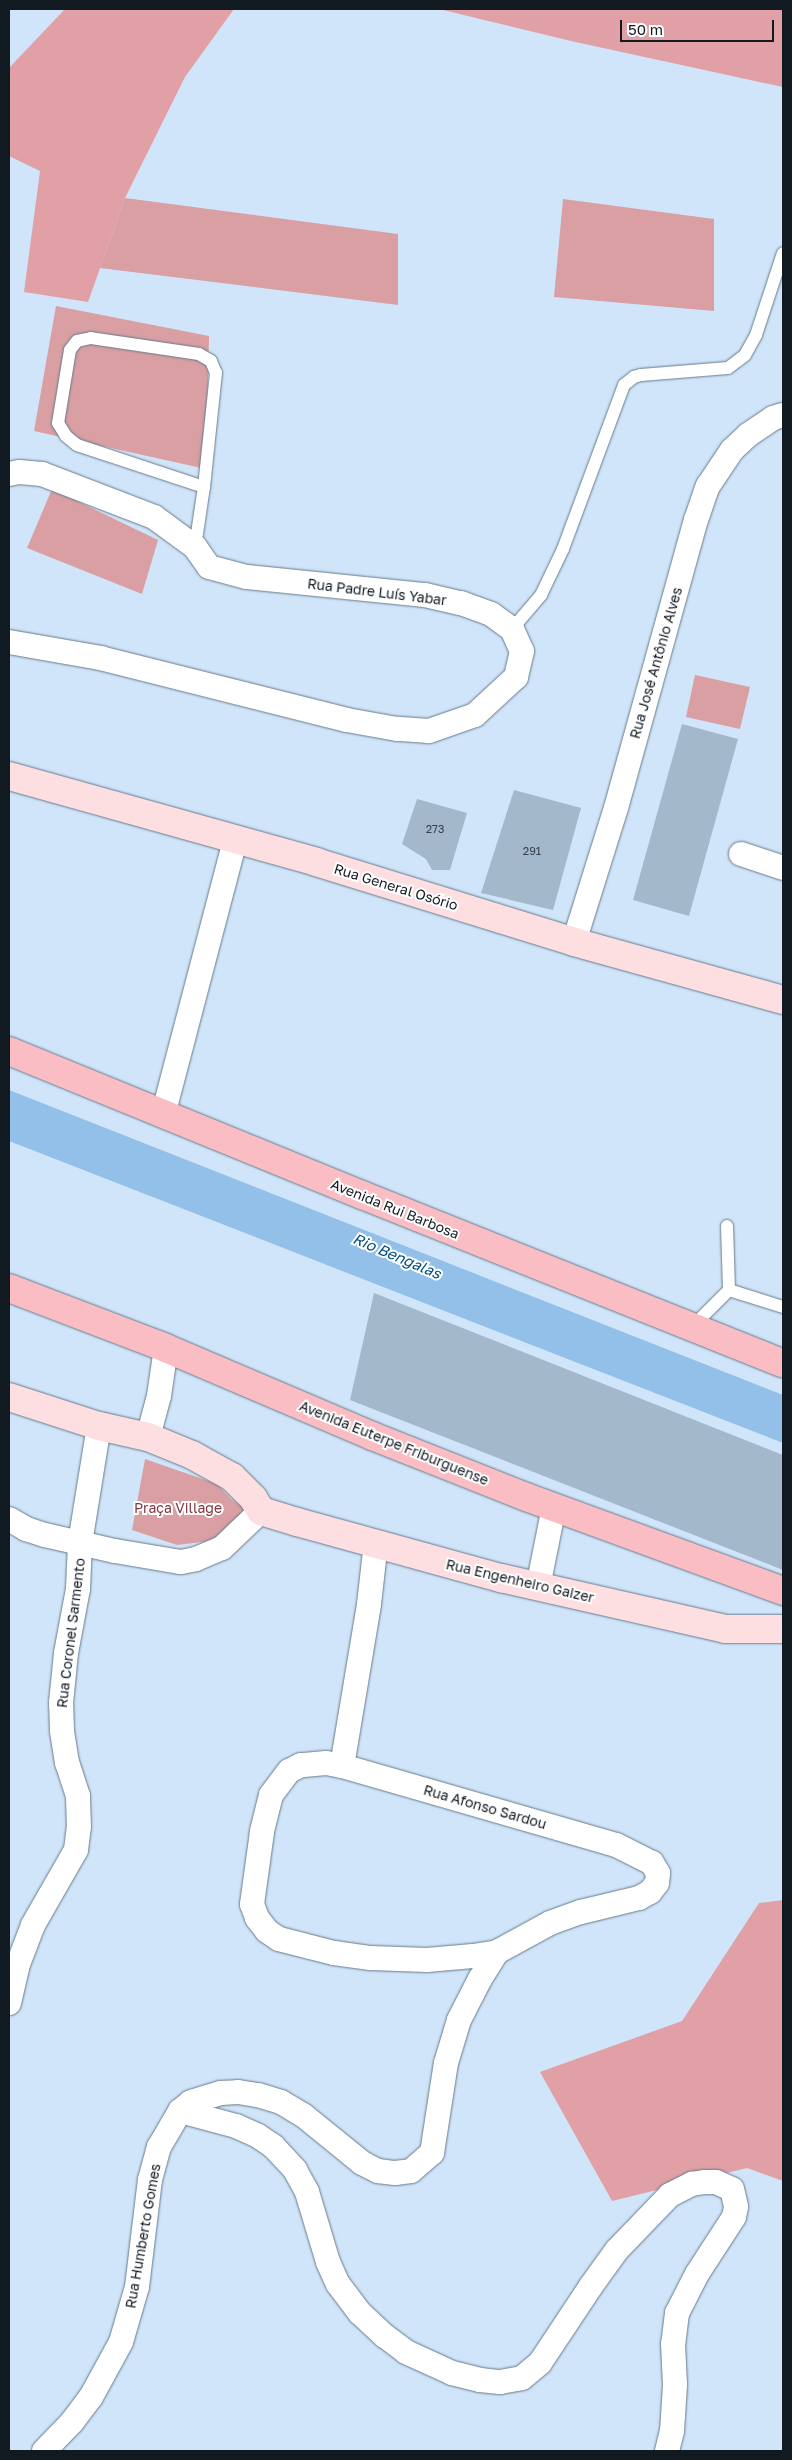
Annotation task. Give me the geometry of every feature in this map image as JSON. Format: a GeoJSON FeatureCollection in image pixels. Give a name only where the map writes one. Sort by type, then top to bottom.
{"type":"FeatureCollection","features":[{"type":"Feature","properties":{"kind":"main road","name":"Avenida Rui Barbosa"},"geometry":{"type":"LineString","coordinates":[[9,1051],[163,1115],[783,1363]]}},
{"type":"Feature","properties":{"kind":"main road","name":"Avenida Euterpe Friburguense"},"geometry":{"type":"LineString","coordinates":[[9,1288],[166,1348],[372,1436],[554,1507],[783,1591]]}},
{"type":"Feature","properties":{"kind":"street","name":"Rua José Antônio Alves"},"geometry":{"type":"LineString","coordinates":[[574,942],[616,808],[696,520],[708,486],[732,450],[748,435],[772,418],[783,415]]}},
{"type":"Feature","properties":{"kind":"street","name":"Rua Padre Luís Yabar"},"geometry":{"type":"LineString","coordinates":[[9,474],[19,472],[42,474],[154,517],[196,547],[209,567],[246,577],[425,595],[461,603],[491,614],[512,629]]}},
{"type":"Feature","properties":{"kind":"street"},"geometry":{"type":"LineString","coordinates":[[9,642],[100,658],[347,720],[397,729],[429,731],[475,715],[516,677],[522,651],[512,629]]}},
{"type":"Feature","properties":{"kind":"street","name":"Rua General Osório"},"geometry":{"type":"LineString","coordinates":[[9,776],[235,840],[574,942],[783,1000]]}},
{"type":"Feature","properties":{"kind":"street"},"geometry":{"type":"LineString","coordinates":[[163,1115],[235,840]]}},
{"type":"Feature","properties":{"kind":"street"},"geometry":{"type":"LineString","coordinates":[[742,854],[783,868]]}},
{"type":"Feature","properties":{"kind":"street"},"geometry":{"type":"LineString","coordinates":[[148,1437],[159,1396],[166,1348]]}},
{"type":"Feature","properties":{"kind":"street"},"geometry":{"type":"LineString","coordinates":[[9,1398],[99,1426],[148,1437],[192,1455],[232,1477],[253,1498],[261,1511],[222,1548],[196,1559],[166,1561],[80,1543],[26,1529],[9,1519]]}},
{"type":"Feature","properties":{"kind":"street","name":"Rua Coronel Sarmento"},"geometry":{"type":"LineString","coordinates":[[9,2003],[17,1967],[33,1925],[76,1850],[79,1826],[78,1796],[67,1763],[62,1730],[61,1703],[66,1653],[78,1589],[80,1543],[99,1426]]}},
{"type":"Feature","properties":{"kind":"street"},"geometry":{"type":"LineString","coordinates":[[538,1587],[554,1507]]}},
{"type":"Feature","properties":{"kind":"street","name":"Rua Engenheiro Gaizer"},"geometry":{"type":"LineString","coordinates":[[261,1511],[433,1561],[538,1587],[601,1599],[726,1628],[783,1629]]}},
{"type":"Feature","properties":{"kind":"street"},"geometry":{"type":"LineString","coordinates":[[342,1766],[369,1604],[376,1543]]}},
{"type":"Feature","properties":{"kind":"street","name":"Rua Afonso Sardou"},"geometry":{"type":"LineString","coordinates":[[326,1763],[342,1766],[616,1845],[652,1863],[658,1873],[657,1883],[650,1892],[639,1898],[581,1912],[550,1923],[497,1952],[427,1960],[371,1958],[294,1944],[279,1939],[266,1931],[252,1904],[262,1832],[271,1795],[289,1771],[302,1765],[326,1763]]}},
{"type":"Feature","properties":{"kind":"street"},"geometry":{"type":"LineString","coordinates":[[180,2111],[191,2102],[221,2093],[238,2092],[258,2095],[281,2102],[303,2115],[362,2163],[378,2171],[395,2173],[411,2171],[432,2153],[446,2063],[460,2020],[480,1978],[497,1952]]}},
{"type":"Feature","properties":{"kind":"street"},"geometry":{"type":"LineString","coordinates":[[180,2111],[236,2126],[258,2136],[273,2146],[295,2170],[306,2192],[328,2262],[338,2284],[360,2313],[384,2336],[406,2352],[452,2374],[480,2380],[500,2382],[522,2378],[540,2363],[617,2250],[670,2195],[692,2184],[716,2182],[732,2189],[735,2197],[734,2217],[686,2294],[677,2313],[673,2330],[675,2385],[672,2431],[667,2451]]}},
{"type":"Feature","properties":{"kind":"street","name":"Rua Humberto Gomes"},"geometry":{"type":"LineString","coordinates":[[44,2451],[72,2422],[91,2397],[121,2342],[137,2287],[150,2180],[159,2147],[180,2111]]}},
{"type":"Feature","properties":{"kind":"lane"},"geometry":{"type":"LineString","coordinates":[[512,629],[541,595],[564,549],[624,385],[634,377],[641,375],[728,368],[745,355],[756,335],[783,253]]}},
{"type":"Feature","properties":{"kind":"lane"},"geometry":{"type":"LineString","coordinates":[[196,547],[204,487],[216,373],[211,361],[199,354],[91,338],[77,341],[70,350],[58,423],[66,436],[77,445],[204,487]]}},
{"type":"Feature","properties":{"kind":"lane"},"geometry":{"type":"LineString","coordinates":[[692,1327],[729,1290],[727,1226]]}},
{"type":"Feature","properties":{"kind":"lane"},"geometry":{"type":"LineString","coordinates":[[729,1290],[783,1307]]}},
{"type":"Feature","properties":{"kind":"green space"},"geometry":{"type":"Polygon","coordinates":[[[125,198],[398,234],[398,305],[100,268],[125,198]]]}},
{"type":"Feature","properties":{"kind":"green space"},"geometry":{"type":"Polygon","coordinates":[[[563,199],[714,219],[714,311],[554,297],[563,199]]]}},
{"type":"Feature","properties":{"kind":"green space"},"geometry":{"type":"Polygon","coordinates":[[[56,306],[209,336],[206,469],[34,431],[56,306]]]}},
{"type":"Feature","properties":{"kind":"green space"},"geometry":{"type":"Polygon","coordinates":[[[52,489],[158,540],[142,594],[27,548],[52,489]]]}},
{"type":"Feature","properties":{"kind":"green space"},"geometry":{"type":"Polygon","coordinates":[[[695,675],[750,687],[740,729],[686,717],[695,675]]]}},
{"type":"Feature","properties":{"kind":"green space","name":"Praça Village"},"geometry":{"type":"Polygon","coordinates":[[[145,1459],[217,1484],[231,1499],[244,1508],[228,1534],[210,1541],[177,1545],[132,1530],[145,1459]]]}},
{"type":"Feature","properties":{"kind":"shaded area"},"geometry":{"type":"Polygon","coordinates":[[[65,9],[234,9],[185,77],[125,198],[88,302],[24,292],[40,171],[9,156],[9,68],[65,9]]]}},
{"type":"Feature","properties":{"kind":"shaded area"},"geometry":{"type":"Polygon","coordinates":[[[439,9],[783,9],[783,87],[571,41],[439,9]]]}},
{"type":"Feature","properties":{"kind":"shaded area"},"geometry":{"type":"Polygon","coordinates":[[[783,1900],[783,2181],[747,2168],[612,2201],[540,2072],[682,2021],[759,1903],[783,1900]]]}},
{"type":"Feature","properties":{"kind":"water","name":"Rio Bengalas"},"geometry":{"type":"Polygon","coordinates":[[[9,1090],[783,1395],[783,1443],[9,1141],[9,1090]]]}},
{"type":"Feature","properties":{"kind":"building"},"geometry":{"type":"Polygon","coordinates":[[[682,724],[738,739],[689,916],[633,900],[682,724]]]}},
{"type":"Feature","properties":{"kind":"building"},"geometry":{"type":"Polygon","coordinates":[[[514,790],[581,808],[553,910],[481,893],[514,790]]]}},
{"type":"Feature","properties":{"kind":"building"},"geometry":{"type":"Polygon","coordinates":[[[417,799],[467,813],[450,870],[432,870],[426,859],[402,844],[417,799]]]}},
{"type":"Feature","properties":{"kind":"building"},"geometry":{"type":"Polygon","coordinates":[[[374,1293],[783,1455],[783,1570],[350,1400],[374,1293]]]}}]}
